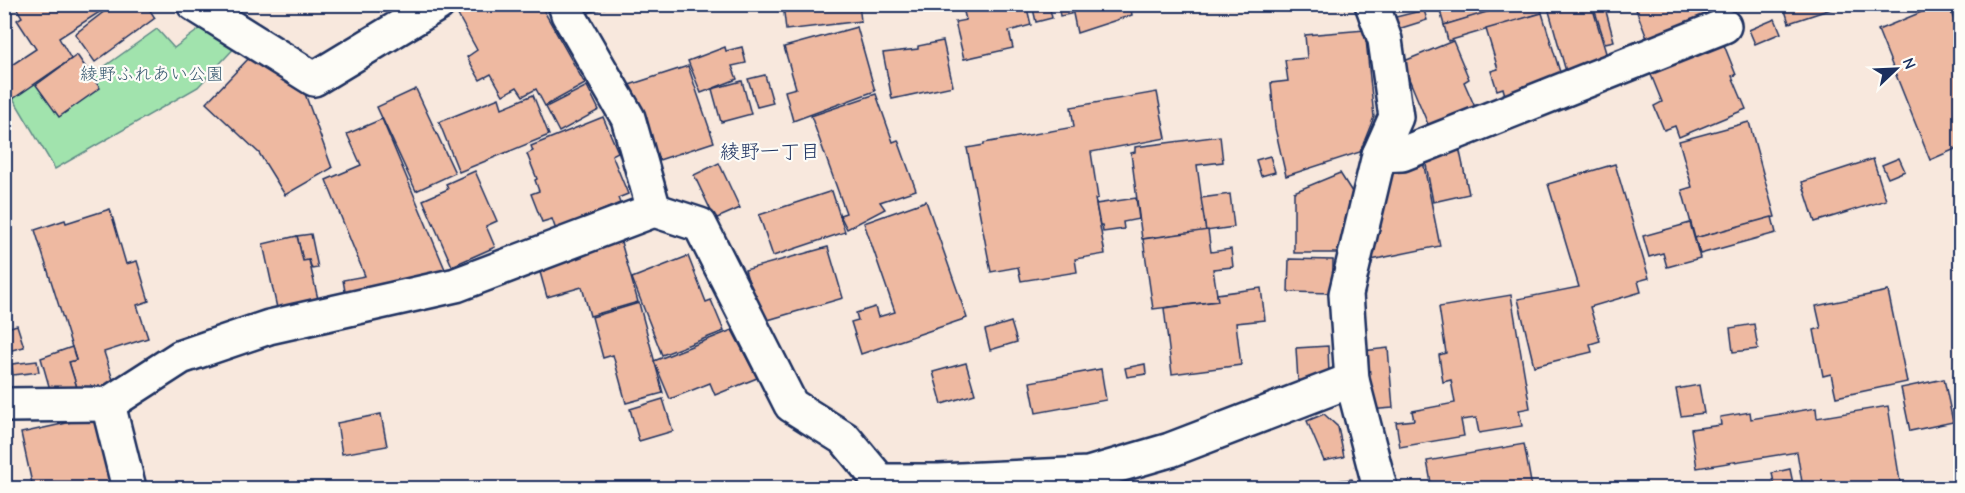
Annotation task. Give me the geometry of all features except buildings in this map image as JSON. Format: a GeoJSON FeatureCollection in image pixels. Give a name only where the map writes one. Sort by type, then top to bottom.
{"type":"FeatureCollection","features":[{"type":"Feature","properties":{"kind":"street"},"geometry":{"type":"LineString","coordinates":[[194,4],[314,79],[438,4]]}},
{"type":"Feature","properties":{"kind":"street"},"geometry":{"type":"LineString","coordinates":[[565,4],[568,14],[628,118],[654,210]]}},
{"type":"Feature","properties":{"kind":"street"},"geometry":{"type":"LineString","coordinates":[[1372,4],[1385,40],[1396,117],[1379,155],[1346,294],[1352,380],[1380,489]]}},
{"type":"Feature","properties":{"kind":"street"},"geometry":{"type":"LineString","coordinates":[[1379,155],[1402,154],[1724,26]]}},
{"type":"Feature","properties":{"kind":"street"},"geometry":{"type":"LineString","coordinates":[[4,405],[108,404],[181,357],[269,327],[456,285],[654,210],[700,225],[791,405],[845,439],[880,481],[1089,481],[1352,380]]}},
{"type":"Feature","properties":{"kind":"street"},"geometry":{"type":"LineString","coordinates":[[108,404],[129,489]]}},
{"type":"Feature","properties":{"kind":"green space","name":"綾野ふれあい公園"},"geometry":{"type":"Polygon","coordinates":[[[205,25],[240,42],[198,87],[55,169],[7,88],[42,66],[62,97],[157,29],[174,48],[205,25]]]}},
{"type":"Feature","properties":{"kind":"district","name":"綾野一丁目"},"geometry":{"type":"Point","coordinates":[770,151]}}]}
